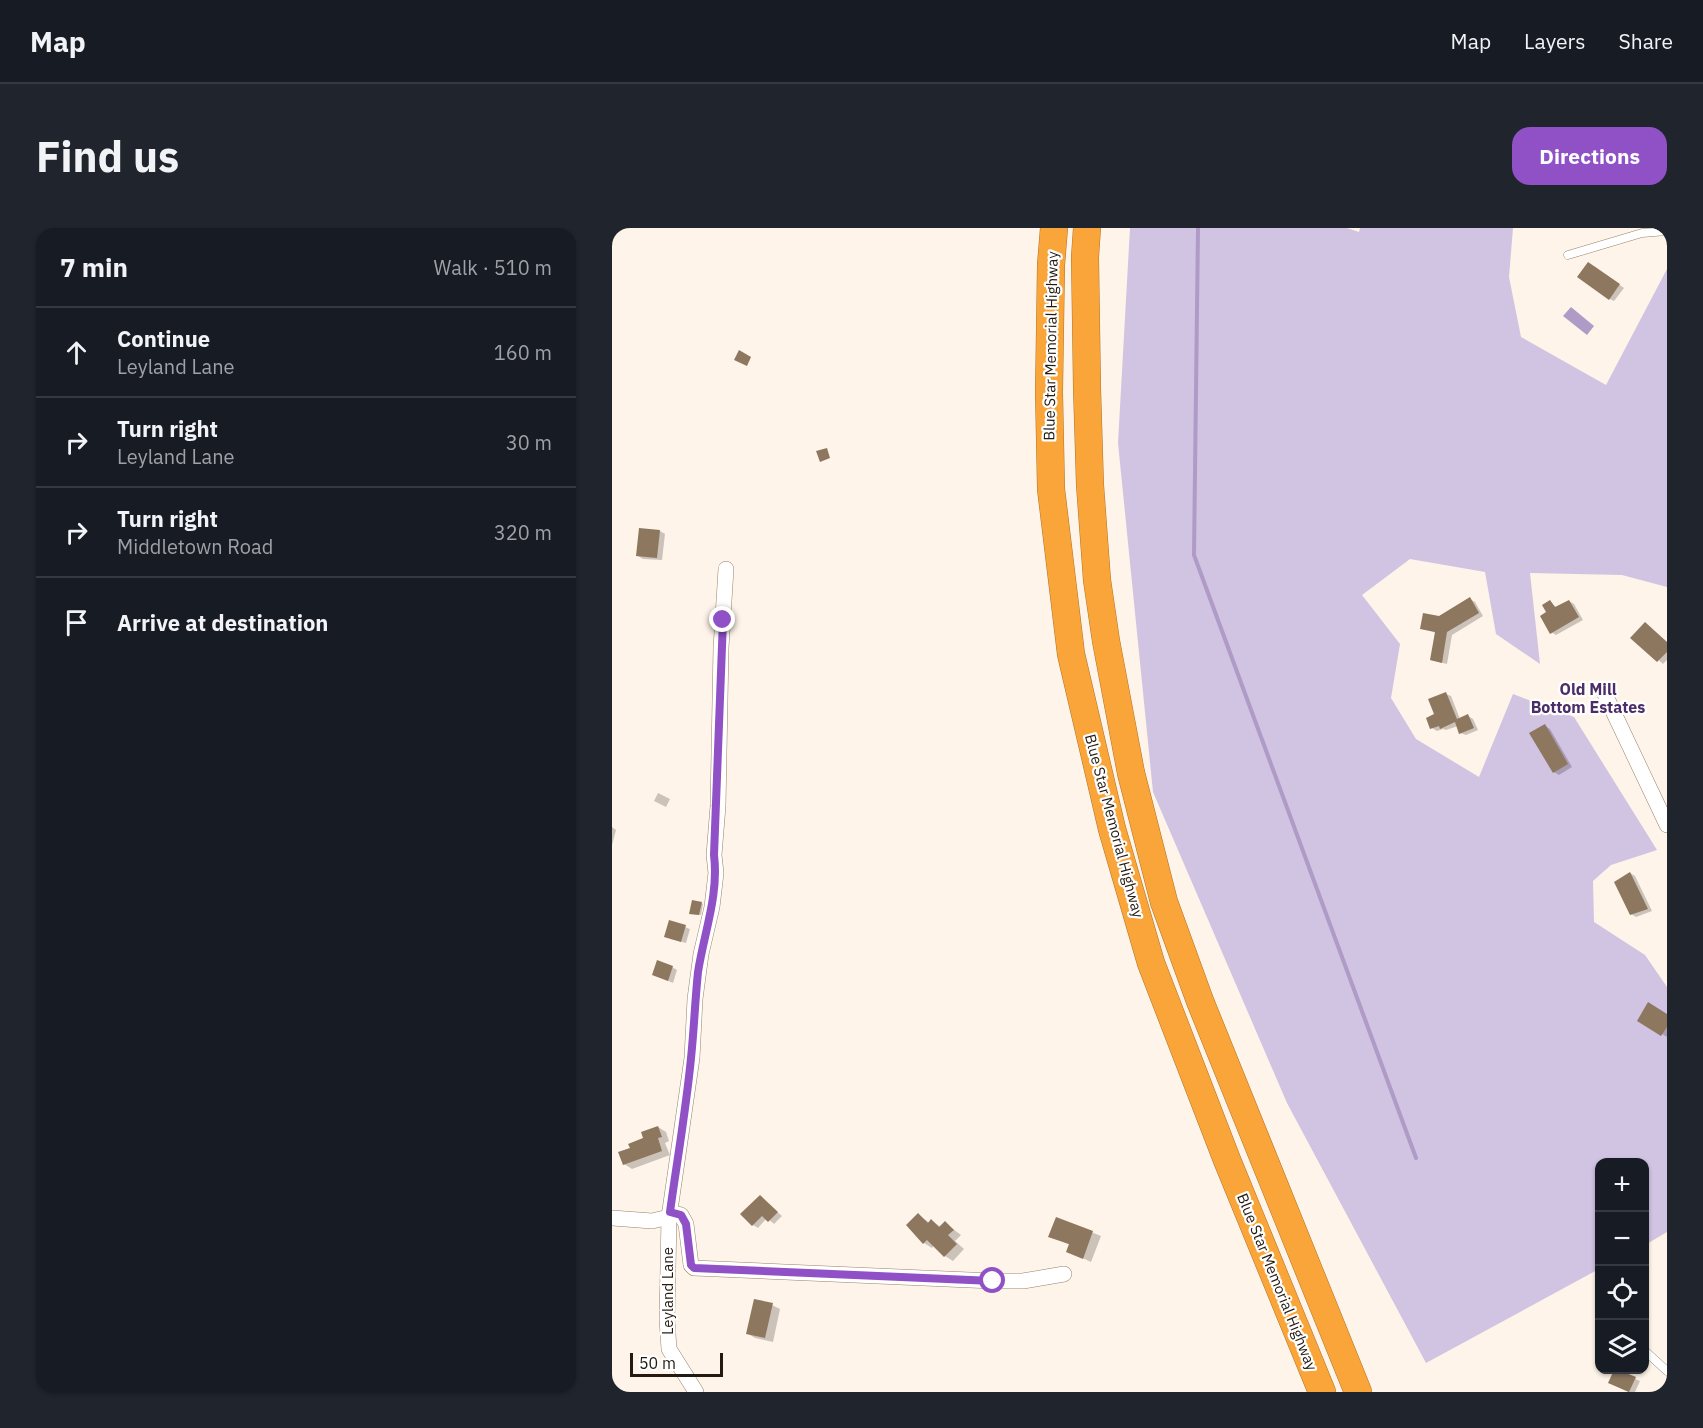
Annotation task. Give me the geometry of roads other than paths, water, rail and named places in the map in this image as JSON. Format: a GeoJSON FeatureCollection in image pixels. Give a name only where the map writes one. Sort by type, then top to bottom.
{"type":"FeatureCollection","features":[{"type":"Feature","properties":{"kind":"highway","name":"Blue Star Memorial Highway"},"geometry":{"type":"LineString","coordinates":[[1054,228],[1051,265],[1049,392],[1051,489],[1071,654],[1112,829],[1151,963],[1227,1160],[1322,1392]]}},
{"type":"Feature","properties":{"kind":"highway","name":"Blue Star Memorial Highway"},"geometry":{"type":"LineString","coordinates":[[1087,228],[1085,257],[1087,388],[1096,556],[1106,641],[1131,773],[1164,902],[1204,1012],[1358,1392]]}},
{"type":"Feature","properties":{"kind":"highway"},"geometry":{"type":"LineString","coordinates":[[1087,388],[1096,358],[1102,228]]}},
{"type":"Feature","properties":{"kind":"street"},"geometry":{"type":"LineString","coordinates":[[612,1218],[652,1221],[669,1215],[692,1058],[695,999],[701,954],[712,907],[716,873],[714,855],[718,806],[721,648],[726,569]]}},
{"type":"Feature","properties":{"kind":"street"},"geometry":{"type":"LineString","coordinates":[[1603,690],[1667,825]]}},
{"type":"Feature","properties":{"kind":"street","name":"Leyland Lane"},"geometry":{"type":"LineString","coordinates":[[696,1392],[669,1349],[667,1319],[669,1215],[681,1215],[686,1224],[691,1265],[694,1268],[993,1281],[1023,1281],[1064,1274]]}},
{"type":"Feature","properties":{"kind":"lane"},"geometry":{"type":"LineString","coordinates":[[1568,255],[1642,233],[1667,231]]}},
{"type":"Feature","properties":{"kind":"lane"},"geometry":{"type":"LineString","coordinates":[[1649,1355],[1667,1371]]}},
{"type":"Feature","properties":{"kind":"waterway"},"geometry":{"type":"LineString","coordinates":[[1198,228],[1194,555],[1416,1158]]}},
{"type":"Feature","properties":{"kind":"district","name":"Old Mill Bottom Estates"},"geometry":{"type":"Point","coordinates":[1588,698]}}]}
